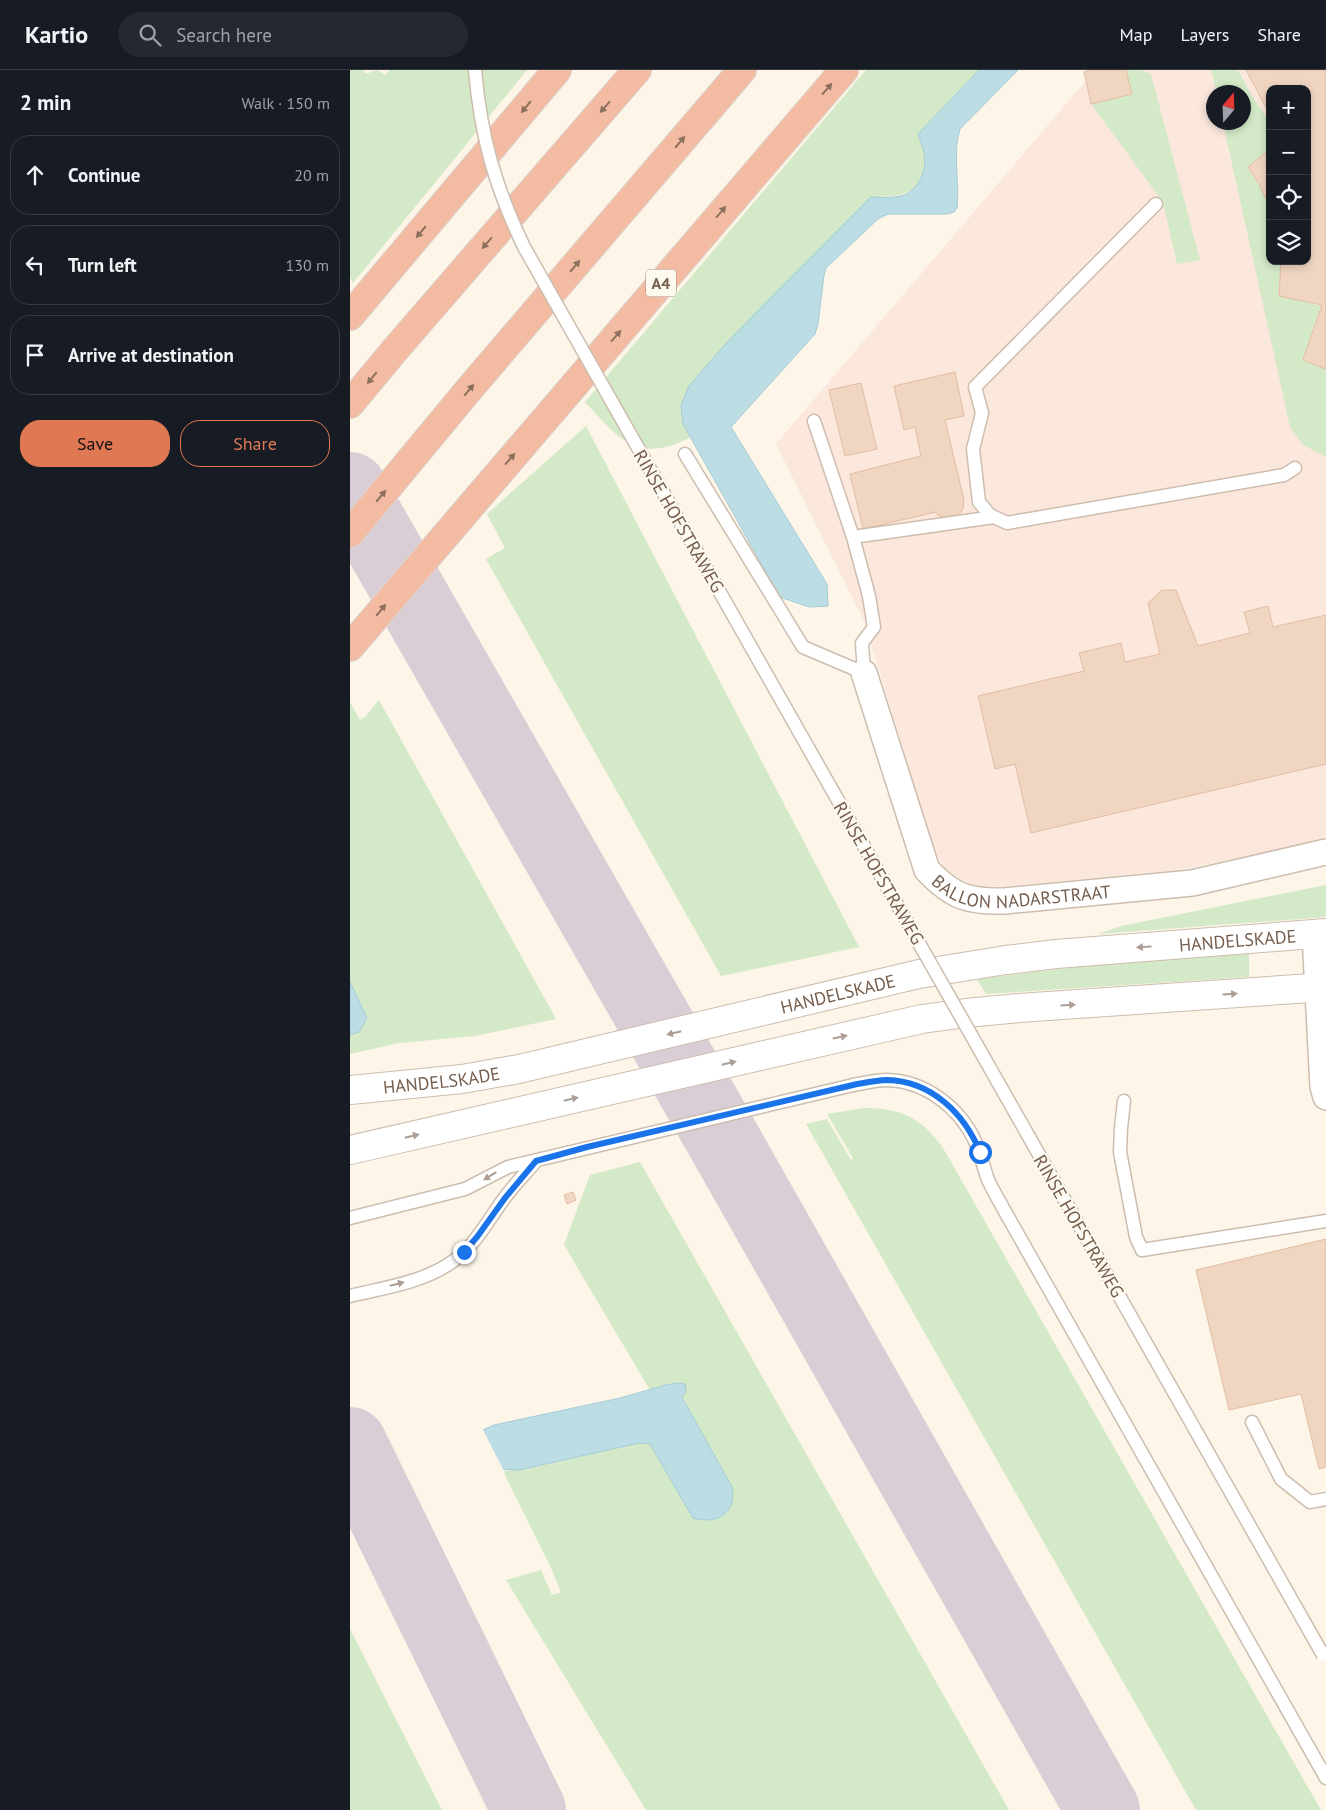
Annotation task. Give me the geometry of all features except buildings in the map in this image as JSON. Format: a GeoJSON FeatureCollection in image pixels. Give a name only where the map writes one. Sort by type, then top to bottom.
{"type":"FeatureCollection","features":[{"type":"Feature","properties":{"kind":"highway"},"geometry":{"type":"LineString","coordinates":[[350,316],[557,70]]}},
{"type":"Feature","properties":{"kind":"highway"},"geometry":{"type":"LineString","coordinates":[[350,404],[637,70]]}},
{"type":"Feature","properties":{"kind":"highway"},"geometry":{"type":"LineString","coordinates":[[350,533],[742,70]]}},
{"type":"Feature","properties":{"kind":"highway","name":"A4"},"geometry":{"type":"LineString","coordinates":[[350,647],[844,70]]}},
{"type":"Feature","properties":{"kind":"street","name":"BALLON NADARSTRAAT"},"geometry":{"type":"LineString","coordinates":[[864,673],[927,870],[941,885],[959,896],[981,902],[1004,901],[1192,883],[1326,852]]}},
{"type":"Feature","properties":{"kind":"street"},"geometry":{"type":"LineString","coordinates":[[1320,933],[1323,1087],[1326,1098]]}},
{"type":"Feature","properties":{"kind":"street","name":"HANDELSKADE"},"geometry":{"type":"LineString","coordinates":[[352,1089],[462,1078],[518,1069],[919,974],[1056,954],[1320,933]]}},
{"type":"Feature","properties":{"kind":"street"},"geometry":{"type":"LineString","coordinates":[[357,1149],[922,1019],[1019,1008],[1322,987]]}},
{"type":"Feature","properties":{"kind":"lane","name":"RINSE HOFSTRAWEG"},"geometry":{"type":"LineString","coordinates":[[476,70],[478,103],[484,142],[495,179],[524,248],[1324,1658]]}},
{"type":"Feature","properties":{"kind":"lane"},"geometry":{"type":"LineString","coordinates":[[1156,204],[975,387],[982,412],[973,449],[979,502],[990,515],[1007,523],[1284,475],[1295,468]]}},
{"type":"Feature","properties":{"kind":"lane"},"geometry":{"type":"LineString","coordinates":[[685,454],[802,647],[864,673],[862,643],[874,627],[869,596],[853,537],[814,421]]}},
{"type":"Feature","properties":{"kind":"lane"},"geometry":{"type":"LineString","coordinates":[[853,537],[994,517]]}},
{"type":"Feature","properties":{"kind":"lane"},"geometry":{"type":"LineString","coordinates":[[350,1218],[451,1193],[471,1186],[508,1167],[876,1081],[887,1080],[914,1084],[941,1099],[968,1129],[980,1152],[988,1178],[1003,1208],[1326,1778]]}},
{"type":"Feature","properties":{"kind":"lane"},"geometry":{"type":"LineString","coordinates":[[1124,1101],[1120,1152],[1136,1237],[1142,1250],[1326,1221]]}},
{"type":"Feature","properties":{"kind":"lane"},"geometry":{"type":"LineString","coordinates":[[350,1296],[425,1277],[450,1264],[477,1237],[505,1198],[536,1161]]}},
{"type":"Feature","properties":{"kind":"lane"},"geometry":{"type":"LineString","coordinates":[[1252,1422],[1281,1478],[1310,1502],[1326,1499]]}},
{"type":"Feature","properties":{"kind":"shaded area"},"geometry":{"type":"Polygon","coordinates":[[[1095,70],[1326,70],[1326,837],[1184,869],[1010,886],[975,887],[946,870],[934,851],[864,621],[776,444],[1095,70]]]}},
{"type":"Feature","properties":{"kind":"green space"},"geometry":{"type":"Polygon","coordinates":[[[350,70],[363,70],[366,74],[377,70],[385,75],[390,70],[527,70],[353,283],[350,277],[350,70]]]}},
{"type":"Feature","properties":{"kind":"green space"},"geometry":{"type":"Polygon","coordinates":[[[866,70],[979,70],[918,134],[924,151],[925,163],[920,180],[915,186],[901,195],[882,196],[683,424],[691,437],[673,445],[657,449],[643,448],[631,444],[620,437],[585,402],[866,70]]]}},
{"type":"Feature","properties":{"kind":"green space"},"geometry":{"type":"Polygon","coordinates":[[[1126,70],[1142,70],[1151,74],[1200,260],[1177,264],[1163,202],[1091,104],[1132,94],[1126,70]]]}},
{"type":"Feature","properties":{"kind":"green space"},"geometry":{"type":"Polygon","coordinates":[[[1211,70],[1238,70],[1246,85],[1215,85],[1211,70]]]}},
{"type":"Feature","properties":{"kind":"green space"},"geometry":{"type":"Polygon","coordinates":[[[1251,94],[1266,116],[1266,152],[1248,168],[1266,198],[1266,265],[1280,265],[1278,295],[1321,306],[1303,360],[1326,369],[1326,457],[1303,445],[1290,427],[1225,130],[1251,130],[1251,94]]]}},
{"type":"Feature","properties":{"kind":"green space"},"geometry":{"type":"Polygon","coordinates":[[[586,426],[859,947],[721,976],[486,559],[505,548],[487,514],[586,426]]]}},
{"type":"Feature","properties":{"kind":"green space"},"geometry":{"type":"Polygon","coordinates":[[[379,700],[556,1019],[475,1036],[399,1043],[350,1054],[350,1035],[359,1032],[367,1018],[350,982],[350,702],[360,720],[365,717],[379,700]]]}},
{"type":"Feature","properties":{"kind":"green space"},"geometry":{"type":"Polygon","coordinates":[[[1326,885],[1326,917],[1098,934],[1121,926],[1326,885]]]}},
{"type":"Feature","properties":{"kind":"green space"},"geometry":{"type":"Polygon","coordinates":[[[1249,954],[1249,977],[986,994],[977,979],[1099,964],[1249,954]]]}},
{"type":"Feature","properties":{"kind":"green space"},"geometry":{"type":"Polygon","coordinates":[[[864,1108],[889,1110],[910,1117],[927,1129],[943,1148],[1321,1810],[1196,1810],[806,1124],[827,1119],[851,1160],[853,1158],[827,1114],[864,1108]]]}},
{"type":"Feature","properties":{"kind":"green space"},"geometry":{"type":"Polygon","coordinates":[[[640,1162],[1009,1810],[646,1810],[506,1580],[541,1570],[552,1595],[561,1592],[503,1471],[530,1468],[639,1443],[650,1444],[693,1518],[732,1487],[682,1396],[673,1384],[650,1390],[564,1245],[590,1175],[640,1162]]]}},
{"type":"Feature","properties":{"kind":"green space"},"geometry":{"type":"Polygon","coordinates":[[[350,1629],[442,1810],[350,1810],[350,1629]]]}},
{"type":"Feature","properties":{"kind":"water"},"geometry":{"type":"Polygon","coordinates":[[[979,70],[1018,70],[960,129],[956,158],[957,208],[954,212],[947,214],[888,214],[878,219],[826,268],[815,334],[731,427],[827,584],[828,606],[809,607],[780,597],[683,424],[681,405],[689,386],[728,341],[871,197],[902,196],[914,188],[922,175],[925,161],[924,151],[918,134],[979,70]]]}},
{"type":"Feature","properties":{"kind":"water"},"geometry":{"type":"Polygon","coordinates":[[[350,982],[367,1018],[359,1032],[350,1035],[350,982]]]}},
{"type":"Feature","properties":{"kind":"water"},"geometry":{"type":"Polygon","coordinates":[[[678,1383],[685,1384],[686,1392],[682,1397],[732,1487],[733,1496],[728,1510],[723,1515],[710,1520],[693,1518],[650,1444],[639,1443],[519,1470],[350,1463],[474,1434],[494,1425],[620,1398],[678,1383]]]}},
{"type":"Feature","properties":{"kind":"pier"},"geometry":{"type":"Polygon","coordinates":[[[482,1428],[505,1473],[350,1509],[350,1461],[473,1432],[482,1428]]]}},
{"type":"Feature","properties":{"kind":"taxiway"},"geometry":{"type":"LineString","coordinates":[[350,489],[725,1143],[1103,1810]]}},
{"type":"Feature","properties":{"kind":"taxiway"},"geometry":{"type":"LineString","coordinates":[[350,1444],[529,1810]]}},
{"type":"Feature","properties":{"kind":"route"},"geometry":{"type":"LineString","coordinates":[[464,1252],[536,1161],[587,1147],[853,1085],[887,1080],[914,1084],[928,1091],[941,1099],[960,1118],[980,1152]]}}]}
